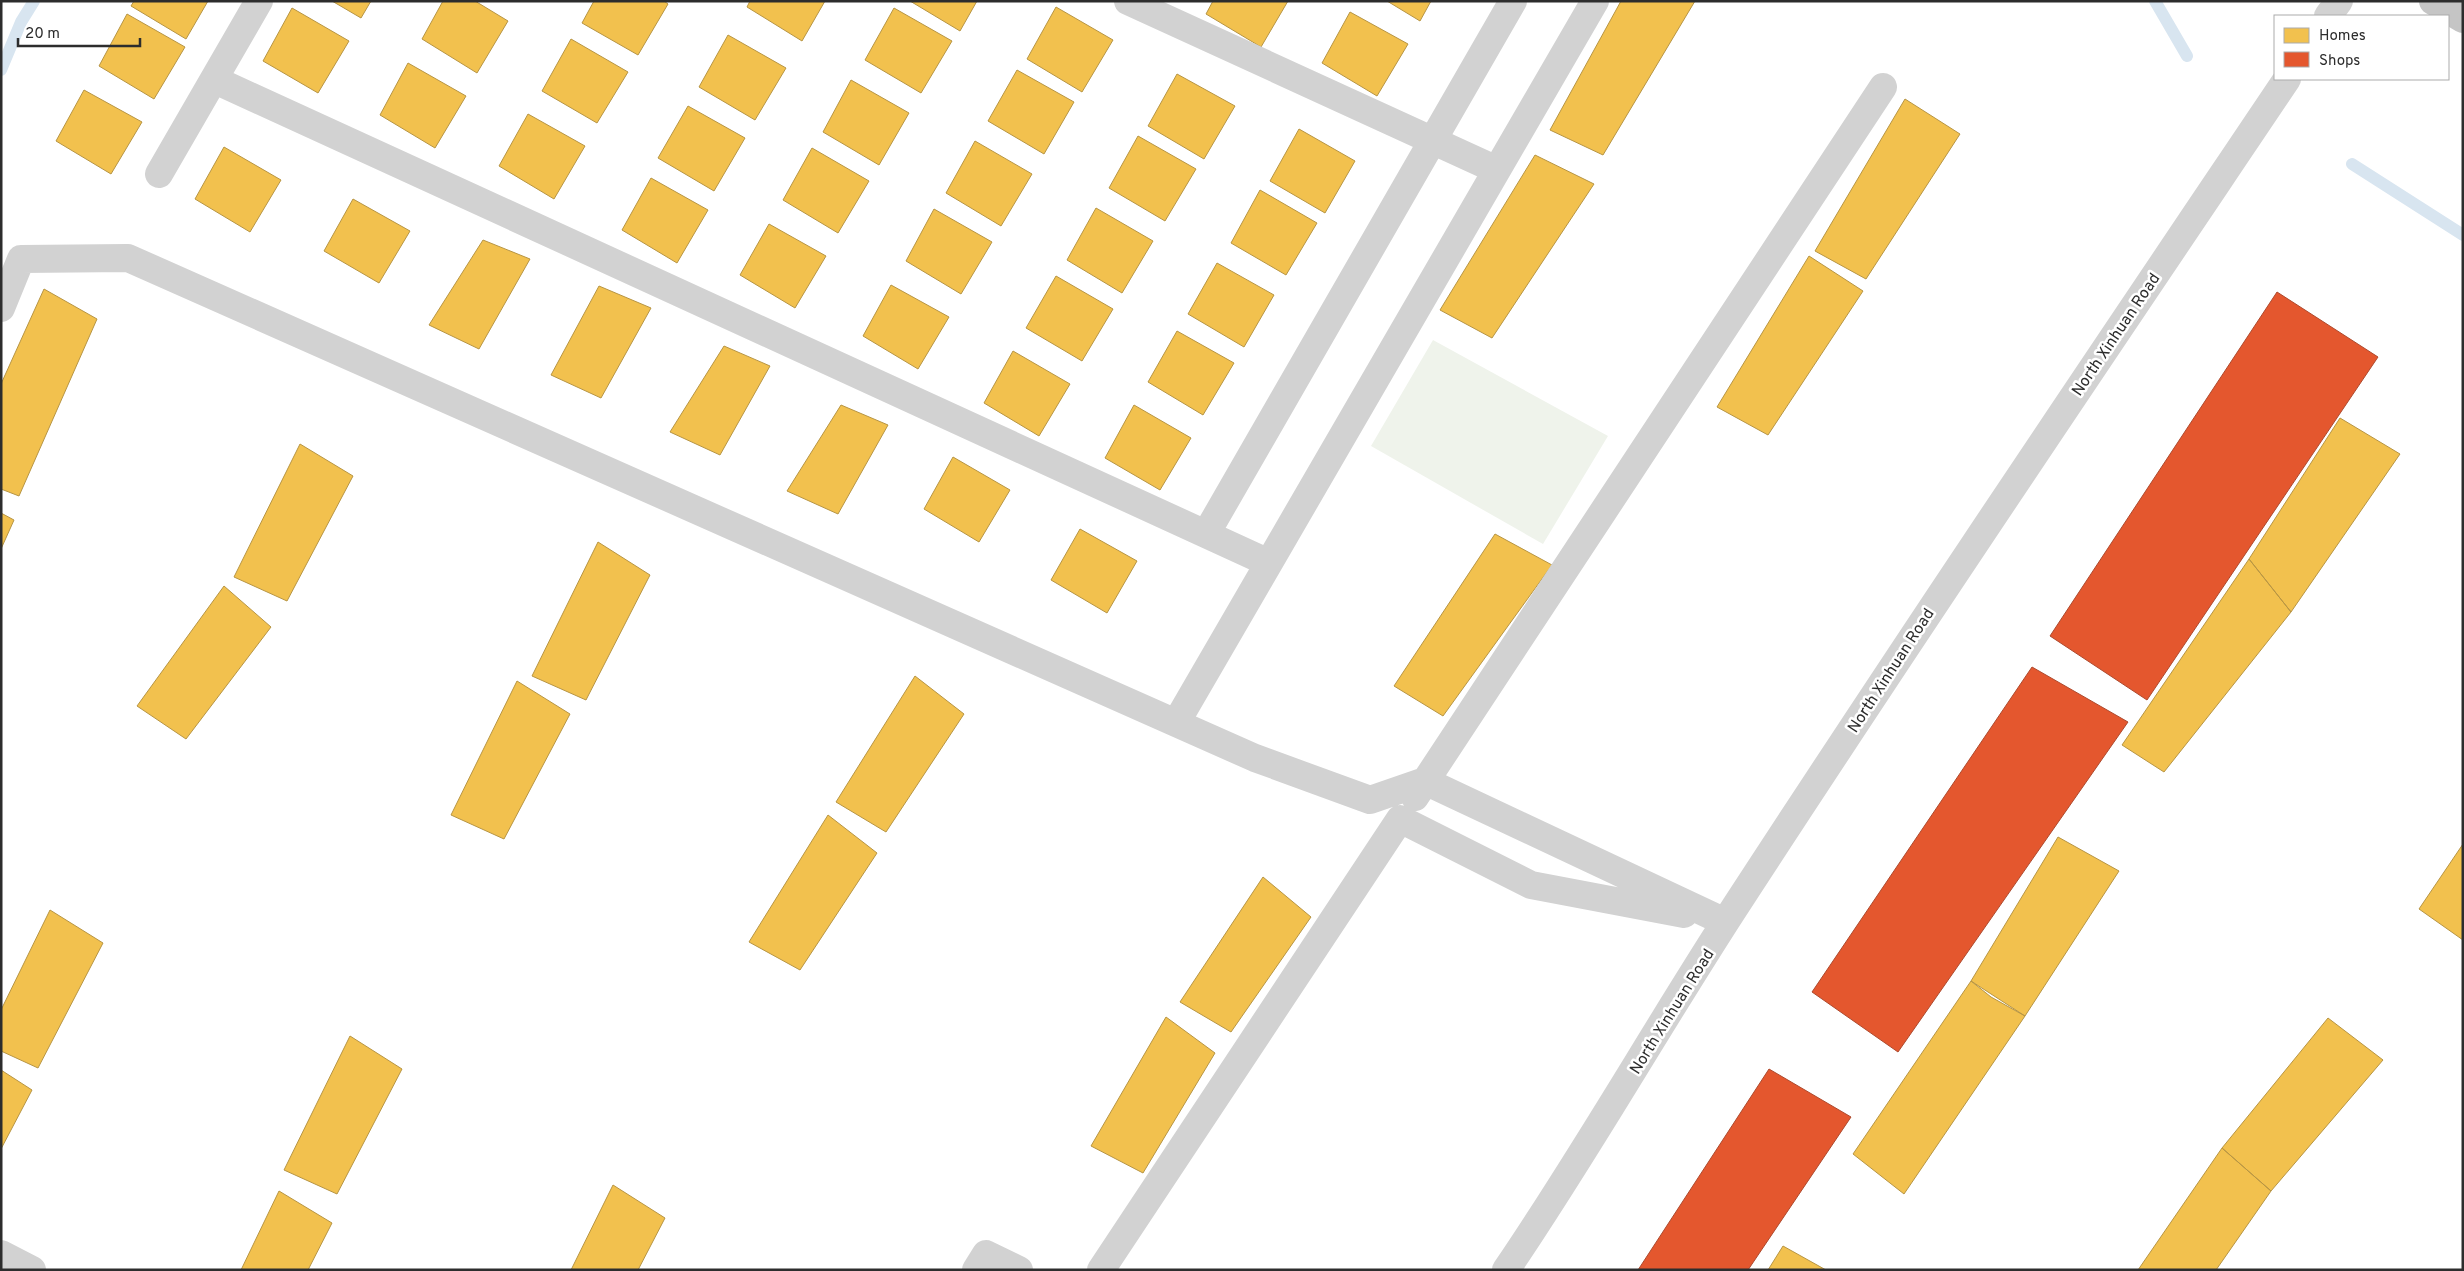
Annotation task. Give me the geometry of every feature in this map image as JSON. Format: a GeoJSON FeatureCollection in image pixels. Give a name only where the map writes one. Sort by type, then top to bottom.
{"type":"FeatureCollection","features":[{"type":"Feature","properties":{"kind":"main road"},"geometry":{"type":"LineString","coordinates":[[2433,1],[2463,19]]}},
{"type":"Feature","properties":{"kind":"street"},"geometry":{"type":"LineString","coordinates":[[159,174],[259,1]]}},
{"type":"Feature","properties":{"kind":"street"},"geometry":{"type":"LineString","coordinates":[[1128,1],[1498,170]]}},
{"type":"Feature","properties":{"kind":"street"},"geometry":{"type":"LineString","coordinates":[[1206,534],[1514,1]]}},
{"type":"Feature","properties":{"kind":"street"},"geometry":{"type":"LineString","coordinates":[[1176,723],[1595,1]]}},
{"type":"Feature","properties":{"kind":"street"},"geometry":{"type":"LineString","coordinates":[[2329,15],[2338,1]]}},
{"type":"Feature","properties":{"kind":"street"},"geometry":{"type":"LineString","coordinates":[[215,80],[1269,563]]}},
{"type":"Feature","properties":{"kind":"street","name":"North Xinhuan Road"},"geometry":{"type":"LineString","coordinates":[[1506,1270],[1554,1199],[1725,922],[1901,653],[2285,80]]}},
{"type":"Feature","properties":{"kind":"street"},"geometry":{"type":"LineString","coordinates":[[1101,1270],[1883,87]]}},
{"type":"Feature","properties":{"kind":"street"},"geometry":{"type":"LineString","coordinates":[[1,308],[21,259],[128,258],[1255,758],[1370,800],[1425,781],[1725,922]]}},
{"type":"Feature","properties":{"kind":"street"},"geometry":{"type":"LineString","coordinates":[[1400,819],[1531,885],[1725,922]]}},
{"type":"Feature","properties":{"kind":"street"},"geometry":{"type":"LineString","coordinates":[[1,1254],[32,1270]]}},
{"type":"Feature","properties":{"kind":"street"},"geometry":{"type":"LineString","coordinates":[[976,1270],[986,1254],[1019,1270]]}},
{"type":"Feature","properties":{"kind":"shaded area"},"geometry":{"type":"Polygon","coordinates":[[[1433,340],[1608,436],[1543,544],[1371,446],[1433,340]]]}},
{"type":"Feature","properties":{"kind":"building: Homes"},"geometry":{"type":"Polygon","coordinates":[[[134,1],[208,1],[186,39],[131,6],[134,1]]]}},
{"type":"Feature","properties":{"kind":"building: Homes"},"geometry":{"type":"Polygon","coordinates":[[[332,1],[371,1],[361,18],[332,1]]]}},
{"type":"Feature","properties":{"kind":"building: Homes"},"geometry":{"type":"Polygon","coordinates":[[[443,1],[475,1],[508,21],[477,73],[422,39],[443,1]]]}},
{"type":"Feature","properties":{"kind":"building: Homes"},"geometry":{"type":"Polygon","coordinates":[[[594,1],[664,1],[668,4],[638,55],[582,23],[594,1]]]}},
{"type":"Feature","properties":{"kind":"building: Homes"},"geometry":{"type":"Polygon","coordinates":[[[750,1],[825,1],[802,41],[747,7],[750,1]]]}},
{"type":"Feature","properties":{"kind":"building: Homes"},"geometry":{"type":"Polygon","coordinates":[[[910,1],[977,1],[960,31],[910,1]]]}},
{"type":"Feature","properties":{"kind":"building: Homes"},"geometry":{"type":"Polygon","coordinates":[[[1213,1],[1288,1],[1261,47],[1206,14],[1213,1]]]}},
{"type":"Feature","properties":{"kind":"building: Homes"},"geometry":{"type":"Polygon","coordinates":[[[1387,1],[1431,1],[1420,21],[1387,1]]]}},
{"type":"Feature","properties":{"kind":"building: Homes"},"geometry":{"type":"Polygon","coordinates":[[[1621,1],[1695,1],[1603,155],[1550,130],[1621,1]]]}},
{"type":"Feature","properties":{"kind":"building: Homes"},"geometry":{"type":"Polygon","coordinates":[[[1056,7],[1113,40],[1082,92],[1027,59],[1056,7]]]}},
{"type":"Feature","properties":{"kind":"building: Homes"},"geometry":{"type":"Polygon","coordinates":[[[292,8],[349,41],[318,93],[263,61],[292,8]]]}},
{"type":"Feature","properties":{"kind":"building: Homes"},"geometry":{"type":"Polygon","coordinates":[[[894,8],[952,41],[921,93],[865,60],[894,8]]]}},
{"type":"Feature","properties":{"kind":"building: Homes"},"geometry":{"type":"Polygon","coordinates":[[[1350,12],[1408,44],[1377,96],[1322,63],[1350,12]]]}},
{"type":"Feature","properties":{"kind":"building: Homes"},"geometry":{"type":"Polygon","coordinates":[[[127,14],[185,47],[154,99],[99,66],[127,14]]]}},
{"type":"Feature","properties":{"kind":"building: Homes"},"geometry":{"type":"Polygon","coordinates":[[[728,35],[786,68],[755,120],[699,87],[728,35]]]}},
{"type":"Feature","properties":{"kind":"building: Homes"},"geometry":{"type":"Polygon","coordinates":[[[571,39],[628,72],[597,123],[542,91],[571,39]]]}},
{"type":"Feature","properties":{"kind":"building: Homes"},"geometry":{"type":"Polygon","coordinates":[[[408,63],[466,96],[435,148],[380,115],[408,63]]]}},
{"type":"Feature","properties":{"kind":"building: Homes"},"geometry":{"type":"Polygon","coordinates":[[[1017,70],[1074,102],[1044,154],[988,121],[1017,70]]]}},
{"type":"Feature","properties":{"kind":"building: Homes"},"geometry":{"type":"Polygon","coordinates":[[[1177,74],[1235,106],[1204,159],[1148,126],[1177,74]]]}},
{"type":"Feature","properties":{"kind":"building: Homes"},"geometry":{"type":"Polygon","coordinates":[[[851,80],[909,113],[879,165],[823,132],[851,80]]]}},
{"type":"Feature","properties":{"kind":"building: Homes"},"geometry":{"type":"Polygon","coordinates":[[[84,90],[142,122],[111,174],[56,141],[84,90]]]}},
{"type":"Feature","properties":{"kind":"building: Homes"},"geometry":{"type":"Polygon","coordinates":[[[1905,99],[1960,134],[1866,279],[1815,251],[1905,99]]]}},
{"type":"Feature","properties":{"kind":"building: Homes"},"geometry":{"type":"Polygon","coordinates":[[[688,106],[745,138],[714,191],[658,158],[688,106]]]}},
{"type":"Feature","properties":{"kind":"building: Homes"},"geometry":{"type":"Polygon","coordinates":[[[528,114],[585,146],[554,199],[499,166],[528,114]]]}},
{"type":"Feature","properties":{"kind":"building: Homes"},"geometry":{"type":"Polygon","coordinates":[[[1299,129],[1355,161],[1325,213],[1270,181],[1299,129]]]}},
{"type":"Feature","properties":{"kind":"building: Homes"},"geometry":{"type":"Polygon","coordinates":[[[1138,136],[1196,169],[1165,221],[1109,188],[1138,136]]]}},
{"type":"Feature","properties":{"kind":"building: Homes"},"geometry":{"type":"Polygon","coordinates":[[[975,141],[1032,174],[1001,226],[946,193],[975,141]]]}},
{"type":"Feature","properties":{"kind":"building: Homes"},"geometry":{"type":"Polygon","coordinates":[[[224,147],[281,180],[250,232],[195,199],[224,147]]]}},
{"type":"Feature","properties":{"kind":"building: Homes"},"geometry":{"type":"Polygon","coordinates":[[[812,148],[869,181],[838,233],[783,200],[812,148]]]}},
{"type":"Feature","properties":{"kind":"building: Homes"},"geometry":{"type":"Polygon","coordinates":[[[1535,155],[1594,184],[1492,338],[1440,310],[1535,155]]]}},
{"type":"Feature","properties":{"kind":"building: Homes"},"geometry":{"type":"Polygon","coordinates":[[[651,178],[708,210],[677,263],[622,230],[651,178]]]}},
{"type":"Feature","properties":{"kind":"building: Homes"},"geometry":{"type":"Polygon","coordinates":[[[1260,190],[1317,223],[1286,275],[1231,243],[1260,190]]]}},
{"type":"Feature","properties":{"kind":"building: Homes"},"geometry":{"type":"Polygon","coordinates":[[[353,199],[410,231],[379,283],[324,251],[353,199]]]}},
{"type":"Feature","properties":{"kind":"building: Homes"},"geometry":{"type":"Polygon","coordinates":[[[1096,208],[1153,241],[1122,293],[1067,260],[1096,208]]]}},
{"type":"Feature","properties":{"kind":"building: Homes"},"geometry":{"type":"Polygon","coordinates":[[[934,209],[992,242],[961,294],[906,261],[934,209]]]}},
{"type":"Feature","properties":{"kind":"building: Homes"},"geometry":{"type":"Polygon","coordinates":[[[769,224],[826,256],[795,308],[740,275],[769,224]]]}},
{"type":"Feature","properties":{"kind":"building: Homes"},"geometry":{"type":"Polygon","coordinates":[[[483,240],[530,259],[479,349],[429,325],[483,240]]]}},
{"type":"Feature","properties":{"kind":"building: Homes"},"geometry":{"type":"Polygon","coordinates":[[[1809,256],[1863,291],[1768,435],[1717,407],[1809,256]]]}},
{"type":"Feature","properties":{"kind":"building: Homes"},"geometry":{"type":"Polygon","coordinates":[[[1217,263],[1274,295],[1244,347],[1188,314],[1217,263]]]}},
{"type":"Feature","properties":{"kind":"building: Homes"},"geometry":{"type":"Polygon","coordinates":[[[1056,276],[1113,309],[1082,361],[1026,328],[1056,276]]]}},
{"type":"Feature","properties":{"kind":"building: Homes"},"geometry":{"type":"Polygon","coordinates":[[[891,285],[949,317],[918,369],[863,336],[891,285]]]}},
{"type":"Feature","properties":{"kind":"building: Homes"},"geometry":{"type":"Polygon","coordinates":[[[599,286],[651,308],[601,398],[551,375],[599,286]]]}},
{"type":"Feature","properties":{"kind":"building: Homes"},"geometry":{"type":"Polygon","coordinates":[[[44,289],[97,319],[19,496],[1,489],[1,384],[44,289]]]}},
{"type":"Feature","properties":{"kind":"building: Homes"},"geometry":{"type":"Polygon","coordinates":[[[1177,331],[1234,363],[1203,415],[1148,382],[1177,331]]]}},
{"type":"Feature","properties":{"kind":"building: Homes"},"geometry":{"type":"Polygon","coordinates":[[[724,346],[770,366],[720,455],[670,432],[724,346]]]}},
{"type":"Feature","properties":{"kind":"building: Homes"},"geometry":{"type":"Polygon","coordinates":[[[1013,351],[1070,384],[1039,436],[984,403],[1013,351]]]}},
{"type":"Feature","properties":{"kind":"building: Homes"},"geometry":{"type":"Polygon","coordinates":[[[841,405],[888,425],[838,514],[787,491],[841,405]]]}},
{"type":"Feature","properties":{"kind":"building: Homes"},"geometry":{"type":"Polygon","coordinates":[[[1134,405],[1191,438],[1160,490],[1105,458],[1134,405]]]}},
{"type":"Feature","properties":{"kind":"building: Homes"},"geometry":{"type":"Polygon","coordinates":[[[2340,418],[2400,454],[2291,612],[2249,559],[2340,418]]]}},
{"type":"Feature","properties":{"kind":"building: Homes"},"geometry":{"type":"Polygon","coordinates":[[[300,444],[353,476],[287,601],[234,577],[300,444]]]}},
{"type":"Feature","properties":{"kind":"building: Homes"},"geometry":{"type":"Polygon","coordinates":[[[953,457],[1010,490],[979,542],[924,509],[953,457]]]}},
{"type":"Feature","properties":{"kind":"building: Homes"},"geometry":{"type":"Polygon","coordinates":[[[1,513],[14,520],[1,549],[1,513]]]}},
{"type":"Feature","properties":{"kind":"building: Homes"},"geometry":{"type":"Polygon","coordinates":[[[1080,529],[1137,561],[1107,613],[1051,580],[1080,529]]]}},
{"type":"Feature","properties":{"kind":"building: Homes"},"geometry":{"type":"Polygon","coordinates":[[[1495,534],[1552,565],[1443,716],[1394,686],[1495,534]]]}},
{"type":"Feature","properties":{"kind":"building: Homes"},"geometry":{"type":"Polygon","coordinates":[[[598,542],[650,575],[586,700],[532,676],[598,542]]]}},
{"type":"Feature","properties":{"kind":"building: Homes"},"geometry":{"type":"Polygon","coordinates":[[[2249,559],[2291,612],[2164,772],[2122,745],[2249,559]]]}},
{"type":"Feature","properties":{"kind":"building: Homes"},"geometry":{"type":"Polygon","coordinates":[[[224,586],[271,627],[186,739],[137,706],[224,586]]]}},
{"type":"Feature","properties":{"kind":"building: Homes"},"geometry":{"type":"Polygon","coordinates":[[[915,676],[964,714],[886,832],[836,802],[915,676]]]}},
{"type":"Feature","properties":{"kind":"building: Homes"},"geometry":{"type":"Polygon","coordinates":[[[517,681],[570,714],[504,839],[451,815],[517,681]]]}},
{"type":"Feature","properties":{"kind":"building: Homes"},"geometry":{"type":"Polygon","coordinates":[[[828,815],[877,853],[800,970],[749,942],[828,815]]]}},
{"type":"Feature","properties":{"kind":"building: Homes"},"geometry":{"type":"Polygon","coordinates":[[[2058,837],[2119,871],[2025,1016],[1971,981],[2058,837]]]}},
{"type":"Feature","properties":{"kind":"building: Homes"},"geometry":{"type":"Polygon","coordinates":[[[2463,844],[2463,940],[2419,909],[2463,844]]]}},
{"type":"Feature","properties":{"kind":"building: Homes"},"geometry":{"type":"Polygon","coordinates":[[[1263,877],[1311,917],[1231,1032],[1180,1002],[1263,877]]]}},
{"type":"Feature","properties":{"kind":"building: Homes"},"geometry":{"type":"Polygon","coordinates":[[[50,910],[103,943],[38,1068],[1,1051],[1,1010],[50,910]]]}},
{"type":"Feature","properties":{"kind":"building: Homes"},"geometry":{"type":"Polygon","coordinates":[[[1971,981],[1991,997],[2025,1016],[1904,1194],[1853,1154],[1971,981]]]}},
{"type":"Feature","properties":{"kind":"building: Homes"},"geometry":{"type":"Polygon","coordinates":[[[1166,1017],[1215,1053],[1143,1173],[1091,1146],[1166,1017]]]}},
{"type":"Feature","properties":{"kind":"building: Homes"},"geometry":{"type":"Polygon","coordinates":[[[2328,1018],[2383,1060],[2271,1191],[2222,1148],[2328,1018]]]}},
{"type":"Feature","properties":{"kind":"building: Homes"},"geometry":{"type":"Polygon","coordinates":[[[350,1036],[402,1069],[337,1194],[284,1170],[350,1036]]]}},
{"type":"Feature","properties":{"kind":"building: Homes"},"geometry":{"type":"Polygon","coordinates":[[[1,1070],[32,1090],[1,1149],[1,1070]]]}},
{"type":"Feature","properties":{"kind":"building: Homes"},"geometry":{"type":"Polygon","coordinates":[[[2222,1148],[2271,1191],[2216,1270],[2138,1270],[2222,1148]]]}},
{"type":"Feature","properties":{"kind":"building: Homes"},"geometry":{"type":"Polygon","coordinates":[[[613,1185],[665,1218],[638,1270],[571,1270],[613,1185]]]}},
{"type":"Feature","properties":{"kind":"building: Homes"},"geometry":{"type":"Polygon","coordinates":[[[279,1191],[332,1223],[308,1270],[241,1270],[279,1191]]]}},
{"type":"Feature","properties":{"kind":"building: Homes"},"geometry":{"type":"Polygon","coordinates":[[[1783,1246],[1826,1270],[1768,1270],[1783,1246]]]}},
{"type":"Feature","properties":{"kind":"building: Shops"},"geometry":{"type":"Polygon","coordinates":[[[2277,292],[2378,357],[2147,700],[2050,636],[2277,292]]]}},
{"type":"Feature","properties":{"kind":"building: Shops"},"geometry":{"type":"Polygon","coordinates":[[[2032,667],[2128,722],[1898,1052],[1812,992],[2032,667]]]}},
{"type":"Feature","properties":{"kind":"building: Shops"},"geometry":{"type":"Polygon","coordinates":[[[1769,1069],[1851,1117],[1748,1270],[1638,1270],[1769,1069]]]}},
{"type":"Feature","properties":{"kind":"waterway"},"geometry":{"type":"LineString","coordinates":[[1,70],[21,22],[34,1]]}},
{"type":"Feature","properties":{"kind":"waterway"},"geometry":{"type":"LineString","coordinates":[[2155,1],[2187,56]]}},
{"type":"Feature","properties":{"kind":"waterway"},"geometry":{"type":"LineString","coordinates":[[2352,164],[2463,235]]}}]}
